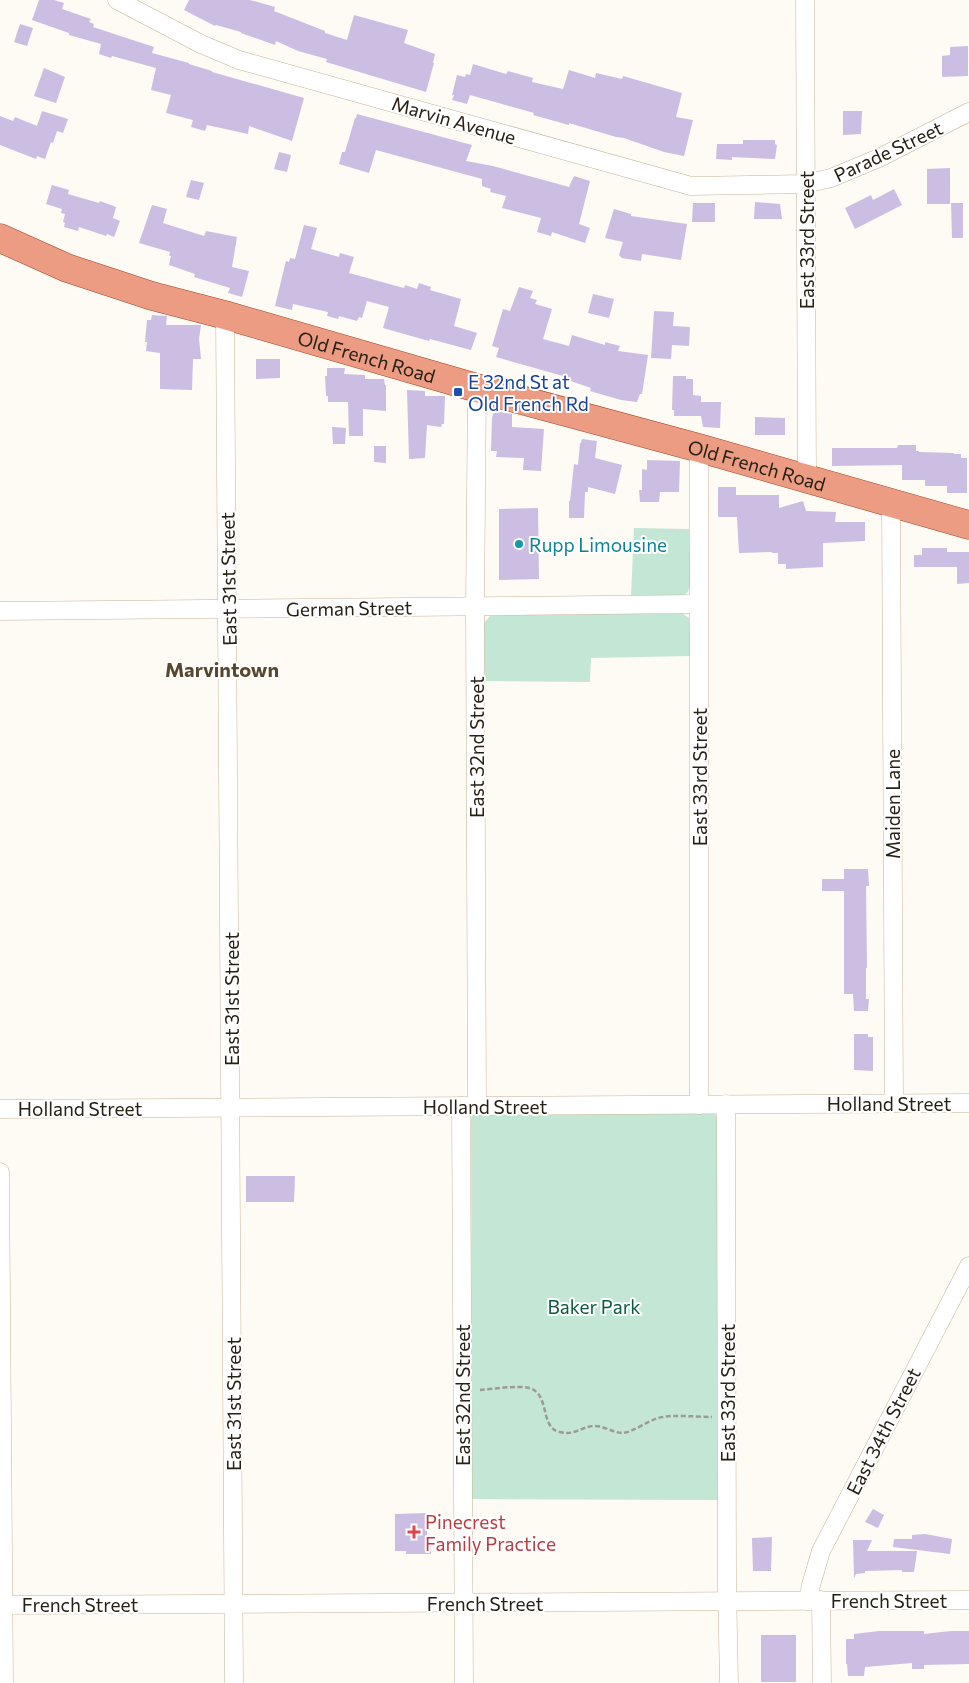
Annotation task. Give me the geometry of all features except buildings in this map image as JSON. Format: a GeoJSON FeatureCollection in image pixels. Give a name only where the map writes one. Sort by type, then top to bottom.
{"type":"FeatureCollection","features":[{"type":"Feature","properties":{"kind":"main road","name":"Old French Road"},"geometry":{"type":"LineString","coordinates":[[0,238],[76,271],[152,296],[969,525]]}},
{"type":"Feature","properties":{"kind":"street","name":"Marvin Avenue"},"geometry":{"type":"LineString","coordinates":[[117,0],[201,44],[239,60],[690,186],[805,184]]}},
{"type":"Feature","properties":{"kind":"street","name":"East 33rd Street"},"geometry":{"type":"LineString","coordinates":[[805,0],[807,480]]}},
{"type":"Feature","properties":{"kind":"street","name":"Parade Street"},"geometry":{"type":"LineString","coordinates":[[805,184],[831,178],[871,161],[969,112]]}},
{"type":"Feature","properties":{"kind":"street","name":"East 31st Street"},"geometry":{"type":"LineString","coordinates":[[225,315],[234,1683]]}},
{"type":"Feature","properties":{"kind":"street","name":"East 32nd Street"},"geometry":{"type":"LineString","coordinates":[[464,1683],[463,1603],[476,388]]}},
{"type":"Feature","properties":{"kind":"street","name":"East 33rd Street"},"geometry":{"type":"LineString","coordinates":[[699,448],[699,1105]]}},
{"type":"Feature","properties":{"kind":"street","name":"Maiden Lane"},"geometry":{"type":"LineString","coordinates":[[891,504],[894,1103]]}},
{"type":"Feature","properties":{"kind":"street","name":"German Street"},"geometry":{"type":"LineString","coordinates":[[0,611],[698,604]]}},
{"type":"Feature","properties":{"kind":"street","name":"Holland Street"},"geometry":{"type":"LineString","coordinates":[[0,1109],[969,1103]]}},
{"type":"Feature","properties":{"kind":"street","name":"East 33rd Street"},"geometry":{"type":"LineString","coordinates":[[726,1104],[727,1601],[729,1683]]}},
{"type":"Feature","properties":{"kind":"street"},"geometry":{"type":"LineString","coordinates":[[0,1172],[4,1683]]}},
{"type":"Feature","properties":{"kind":"street","name":"East 34th Street"},"geometry":{"type":"LineString","coordinates":[[822,1683],[815,1600],[821,1551],[969,1266]]}},
{"type":"Feature","properties":{"kind":"street","name":"French Street"},"geometry":{"type":"LineString","coordinates":[[2,1605],[969,1600]]}},
{"type":"Feature","properties":{"kind":"path"},"geometry":{"type":"LineString","coordinates":[[480,1390],[531,1389],[542,1400],[548,1423],[553,1429],[560,1432],[573,1433],[594,1426],[624,1433],[660,1417],[714,1417]]}},
{"type":"Feature","properties":{"kind":"green space"},"geometry":{"type":"Polygon","coordinates":[[[634,528],[689,529],[690,585],[688,592],[683,596],[631,596],[634,528]]]}},
{"type":"Feature","properties":{"kind":"green space"},"geometry":{"type":"Polygon","coordinates":[[[597,613],[683,614],[689,618],[690,656],[591,658],[590,682],[484,681],[484,623],[490,616],[597,613]]]}},
{"type":"Feature","properties":{"kind":"green space","name":"Baker Park"},"geometry":{"type":"Polygon","coordinates":[[[712,1112],[716,1115],[717,1120],[718,1500],[472,1499],[471,1118],[473,1115],[712,1112]]]}},
{"type":"Feature","properties":{"kind":"place","name":"E 32nd St at Old French Rd"},"geometry":{"type":"Point","coordinates":[458,392]}},
{"type":"Feature","properties":{"kind":"place","name":"Rupp Limousine"},"geometry":{"type":"Point","coordinates":[519,544]}},
{"type":"Feature","properties":{"kind":"place","name":"Pinecrest Family Practice"},"geometry":{"type":"Point","coordinates":[414,1532]}},
{"type":"Feature","properties":{"kind":"district","name":"Marvintown"},"geometry":{"type":"Point","coordinates":[222,669]}}]}
